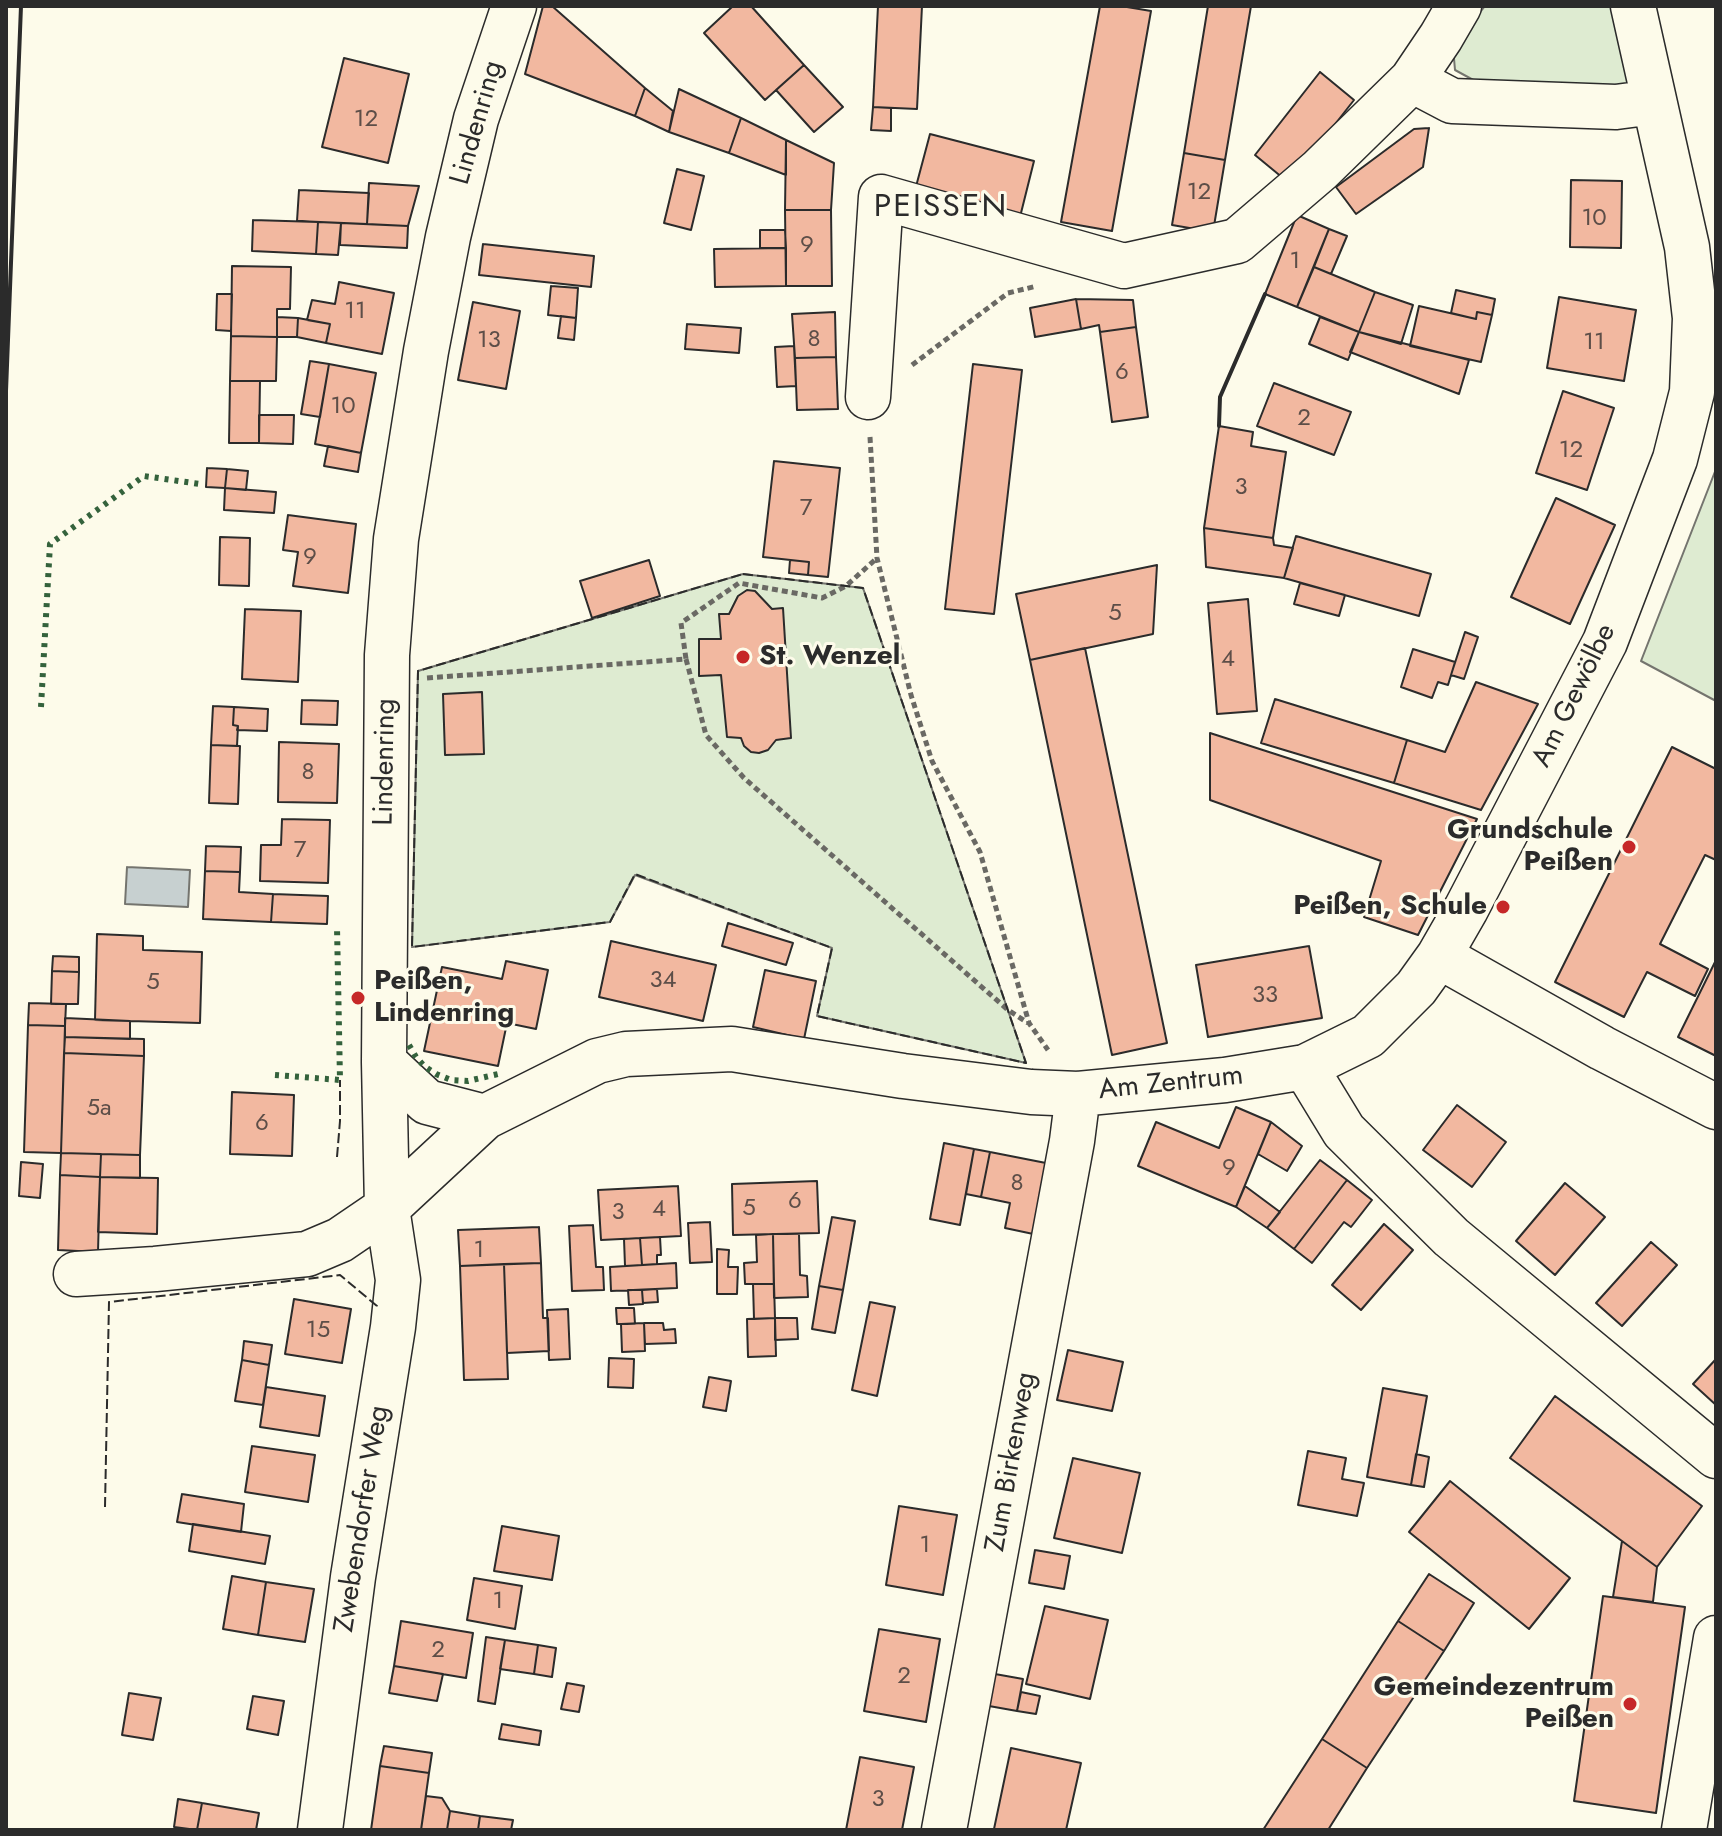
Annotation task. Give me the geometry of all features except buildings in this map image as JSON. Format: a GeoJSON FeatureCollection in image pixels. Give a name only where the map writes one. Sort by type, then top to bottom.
{"type":"FeatureCollection","features":[{"type":"Feature","properties":{"kind":"street","name":"Lindenring"},"geometry":{"type":"LineString","coordinates":[[387,1208],[384,1062],[387,655],[396,539],[448,237],[476,119],[514,6]]}},
{"type":"Feature","properties":{"kind":"street"},"geometry":{"type":"LineString","coordinates":[[868,397],[881,197],[1124,266],[1237,241],[1320,170],[1412,80],[1459,6]]}},
{"type":"Feature","properties":{"kind":"street","name":"Am Gewölbe"},"geometry":{"type":"LineString","coordinates":[[1305,1067],[1368,1036],[1416,988],[1439,956],[1605,642],[1675,459],[1692,392],[1702,245],[1654,102],[1633,6]]}},
{"type":"Feature","properties":{"kind":"street"},"geometry":{"type":"LineString","coordinates":[[1412,80],[1452,101],[1616,107],[1654,102]]}},
{"type":"Feature","properties":{"kind":"street"},"geometry":{"type":"LineString","coordinates":[[1439,956],[1602,1048],[1716,1107]]}},
{"type":"Feature","properties":{"kind":"street","name":"Am Zentrum"},"geometry":{"type":"LineString","coordinates":[[387,1208],[485,1117],[597,1061],[626,1054],[732,1049],[903,1076],[1031,1092],[1078,1094],[1225,1080],[1305,1067]]}},
{"type":"Feature","properties":{"kind":"street"},"geometry":{"type":"LineString","coordinates":[[384,1062],[427,1102],[485,1117]]}},
{"type":"Feature","properties":{"kind":"street"},"geometry":{"type":"LineString","coordinates":[[1305,1067],[1344,1131],[1451,1237],[1716,1456]]}},
{"type":"Feature","properties":{"kind":"street","name":"Zum Birkenweg"},"geometry":{"type":"LineString","coordinates":[[944,1830],[1072,1141],[1078,1094]]}},
{"type":"Feature","properties":{"kind":"street"},"geometry":{"type":"LineString","coordinates":[[76,1274],[307,1254],[340,1240],[387,1208]]}},
{"type":"Feature","properties":{"kind":"street","name":"Zwebendorfer Weg"},"geometry":{"type":"LineString","coordinates":[[320,1830],[353,1577],[393,1327],[398,1280],[387,1208]]}},
{"type":"Feature","properties":{"kind":"street"},"geometry":{"type":"LineString","coordinates":[[1684,1830],[1716,1638]]}},
{"type":"Feature","properties":{"kind":"path"},"geometry":{"type":"LineString","coordinates":[[1051,283],[1008,293],[868,397],[877,558],[911,695],[932,761],[980,852],[1029,1023],[1078,1094]]}},
{"type":"Feature","properties":{"kind":"path"},"geometry":{"type":"LineString","coordinates":[[877,558],[846,586],[822,598],[739,583],[681,623],[686,659],[706,735],[744,778],[1008,1010],[1029,1023]]}},
{"type":"Feature","properties":{"kind":"path"},"geometry":{"type":"LineString","coordinates":[[387,678],[417,679],[686,659]]}},
{"type":"Feature","properties":{"kind":"green space"},"geometry":{"type":"Polygon","coordinates":[[[1485,6],[1613,6],[1633,87],[1488,88],[1455,70],[1453,47],[1485,6]]]}},
{"type":"Feature","properties":{"kind":"green space"},"geometry":{"type":"Polygon","coordinates":[[[1716,469],[1716,701],[1641,661],[1716,469]]]}},
{"type":"Feature","properties":{"kind":"green space"},"geometry":{"type":"Polygon","coordinates":[[[743,574],[863,588],[1026,1063],[817,1016],[832,948],[635,875],[610,922],[412,947],[418,671],[743,574]]]}},
{"type":"Feature","properties":{"kind":"shaded area"},"geometry":{"type":"Polygon","coordinates":[[[127,867],[190,870],[188,907],[125,904],[127,867]]]}},
{"type":"Feature","properties":{"kind":"hedge"},"geometry":{"type":"LineString","coordinates":[[41,707],[50,544],[144,476],[200,484]]}},
{"type":"Feature","properties":{"kind":"hedge"},"geometry":{"type":"LineString","coordinates":[[275,1075],[340,1080],[337,927]]}},
{"type":"Feature","properties":{"kind":"hedge"},"geometry":{"type":"LineString","coordinates":[[409,1045],[424,1066],[451,1080],[468,1081],[498,1074]]}},
{"type":"Feature","properties":{"kind":"fence"},"geometry":{"type":"LineString","coordinates":[[743,574],[863,588],[1026,1063],[817,1016],[832,948],[635,874],[610,922],[412,947],[418,671],[743,574]]}},
{"type":"Feature","properties":{"kind":"fence"},"geometry":{"type":"LineString","coordinates":[[337,1157],[340,1080]]}},
{"type":"Feature","properties":{"kind":"fence"},"geometry":{"type":"LineString","coordinates":[[105,1507],[109,1302],[340,1275],[376,1308]]}},
{"type":"Feature","properties":{"kind":"wall"},"geometry":{"type":"LineString","coordinates":[[6,391],[21,6]]}},
{"type":"Feature","properties":{"kind":"wall"},"geometry":{"type":"LineString","coordinates":[[1219,426],[1220,397],[1265,294]]}},
{"type":"Feature","properties":{"kind":"place","name":"St. Wenzel"},"geometry":{"type":"Point","coordinates":[743,657]}},
{"type":"Feature","properties":{"kind":"place","name":"Grundschule Peißen"},"geometry":{"type":"Point","coordinates":[1629,847]}},
{"type":"Feature","properties":{"kind":"place","name":"Peißen, Schule"},"geometry":{"type":"Point","coordinates":[1503,907]}},
{"type":"Feature","properties":{"kind":"place","name":"Peißen, Lindenring"},"geometry":{"type":"Point","coordinates":[358,998]}},
{"type":"Feature","properties":{"kind":"place","name":"Gemeindezentrum Peißen"},"geometry":{"type":"Point","coordinates":[1630,1704]}},
{"type":"Feature","properties":{"kind":"district","name":"PEISSEN"},"geometry":{"type":"Point","coordinates":[941,208]}}]}
